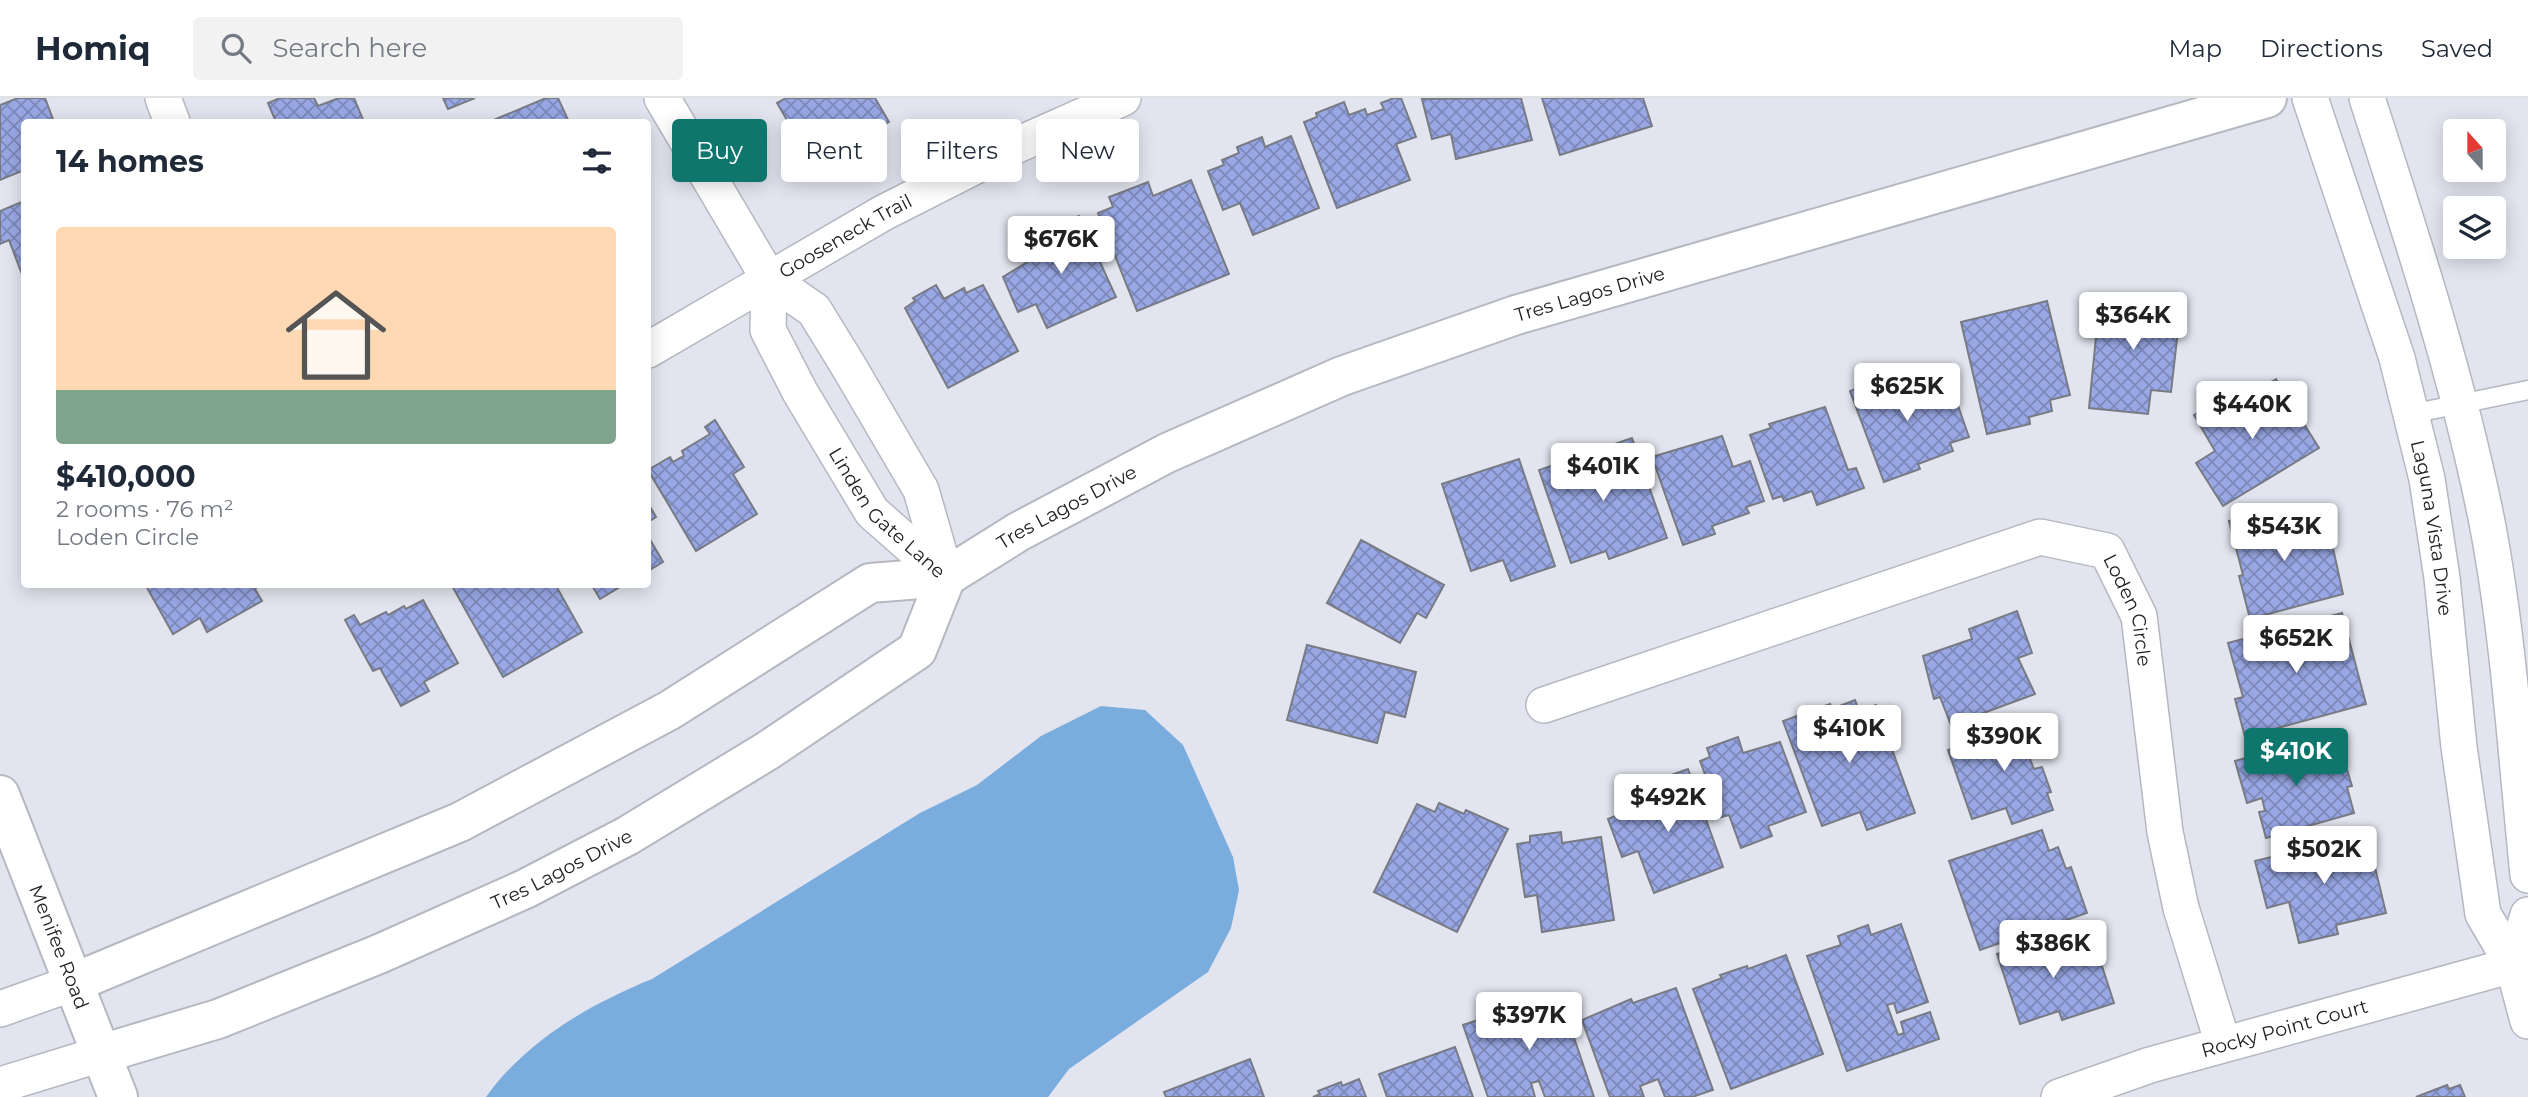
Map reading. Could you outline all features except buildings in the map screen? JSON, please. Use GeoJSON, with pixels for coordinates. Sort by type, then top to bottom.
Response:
{"type":"FeatureCollection","features":[{"type":"Feature","properties":{"kind":"street"},"geometry":{"type":"LineString","coordinates":[[163,98],[171,119]]}},
{"type":"Feature","properties":{"kind":"street","name":"Linden Gate Lane"},"geometry":{"type":"LineString","coordinates":[[662,98],[769,279],[814,310],[849,367],[921,490],[946,576]]}},
{"type":"Feature","properties":{"kind":"street","name":"Gooseneck Trail"},"geometry":{"type":"LineString","coordinates":[[651,348],[883,213],[1015,146],[1123,98]]}},
{"type":"Feature","properties":{"kind":"street","name":"Tres Lagos Drive"},"geometry":{"type":"LineString","coordinates":[[73,983],[460,822],[670,710],[870,583],[946,576],[1018,532],[1167,453],[1342,376],[1516,314],[2267,98]]}},
{"type":"Feature","properties":{"kind":"street","name":"Laguna Vista Drive"},"geometry":{"type":"LineString","coordinates":[[2310,98],[2397,359],[2427,480],[2442,578],[2459,747],[2483,914],[2513,965],[2528,1021]]}},
{"type":"Feature","properties":{"kind":"street"},"geometry":{"type":"LineString","coordinates":[[2367,98],[2445,350],[2492,560],[2528,874]]}},
{"type":"Feature","properties":{"kind":"street","name":"Linden Gate Lane"},"geometry":{"type":"LineString","coordinates":[[769,279],[768,330],[800,392],[872,512],[946,576]]}},
{"type":"Feature","properties":{"kind":"street","name":"Loden Circle"},"geometry":{"type":"LineString","coordinates":[[1544,705],[2040,537],[2107,551],[2139,616],[2165,832],[2181,908],[2223,1044]]}},
{"type":"Feature","properties":{"kind":"street","name":"Tres Lagos Drive"},"geometry":{"type":"LineString","coordinates":[[101,1054],[218,1019],[379,954],[525,889],[627,836],[767,751],[917,650],[946,576]]}},
{"type":"Feature","properties":{"kind":"street","name":"Menifee Road"},"geometry":{"type":"LineString","coordinates":[[0,795],[118,1097]]}},
{"type":"Feature","properties":{"kind":"street"},"geometry":{"type":"LineString","coordinates":[[2513,965],[2528,915]]}},
{"type":"Feature","properties":{"kind":"street","name":"Rocky Point Court"},"geometry":{"type":"LineString","coordinates":[[2059,1097],[2150,1065],[2513,965]]}},
{"type":"Feature","properties":{"kind":"street"},"geometry":{"type":"LineString","coordinates":[[0,1009],[73,983]]}},
{"type":"Feature","properties":{"kind":"street"},"geometry":{"type":"LineString","coordinates":[[0,1085],[101,1054]]}},
{"type":"Feature","properties":{"kind":"lane"},"geometry":{"type":"LineString","coordinates":[[2411,414],[2528,390]]}},
{"type":"Feature","properties":{"kind":"water"},"geometry":{"type":"Polygon","coordinates":[[[1101,706],[1145,710],[1183,745],[1233,857],[1239,890],[1231,928],[1208,972],[1069,1069],[1048,1097],[486,1097],[520,1058],[561,1026],[606,1000],[652,979],[920,813],[977,785],[1041,736],[1101,706]]]}}]}
